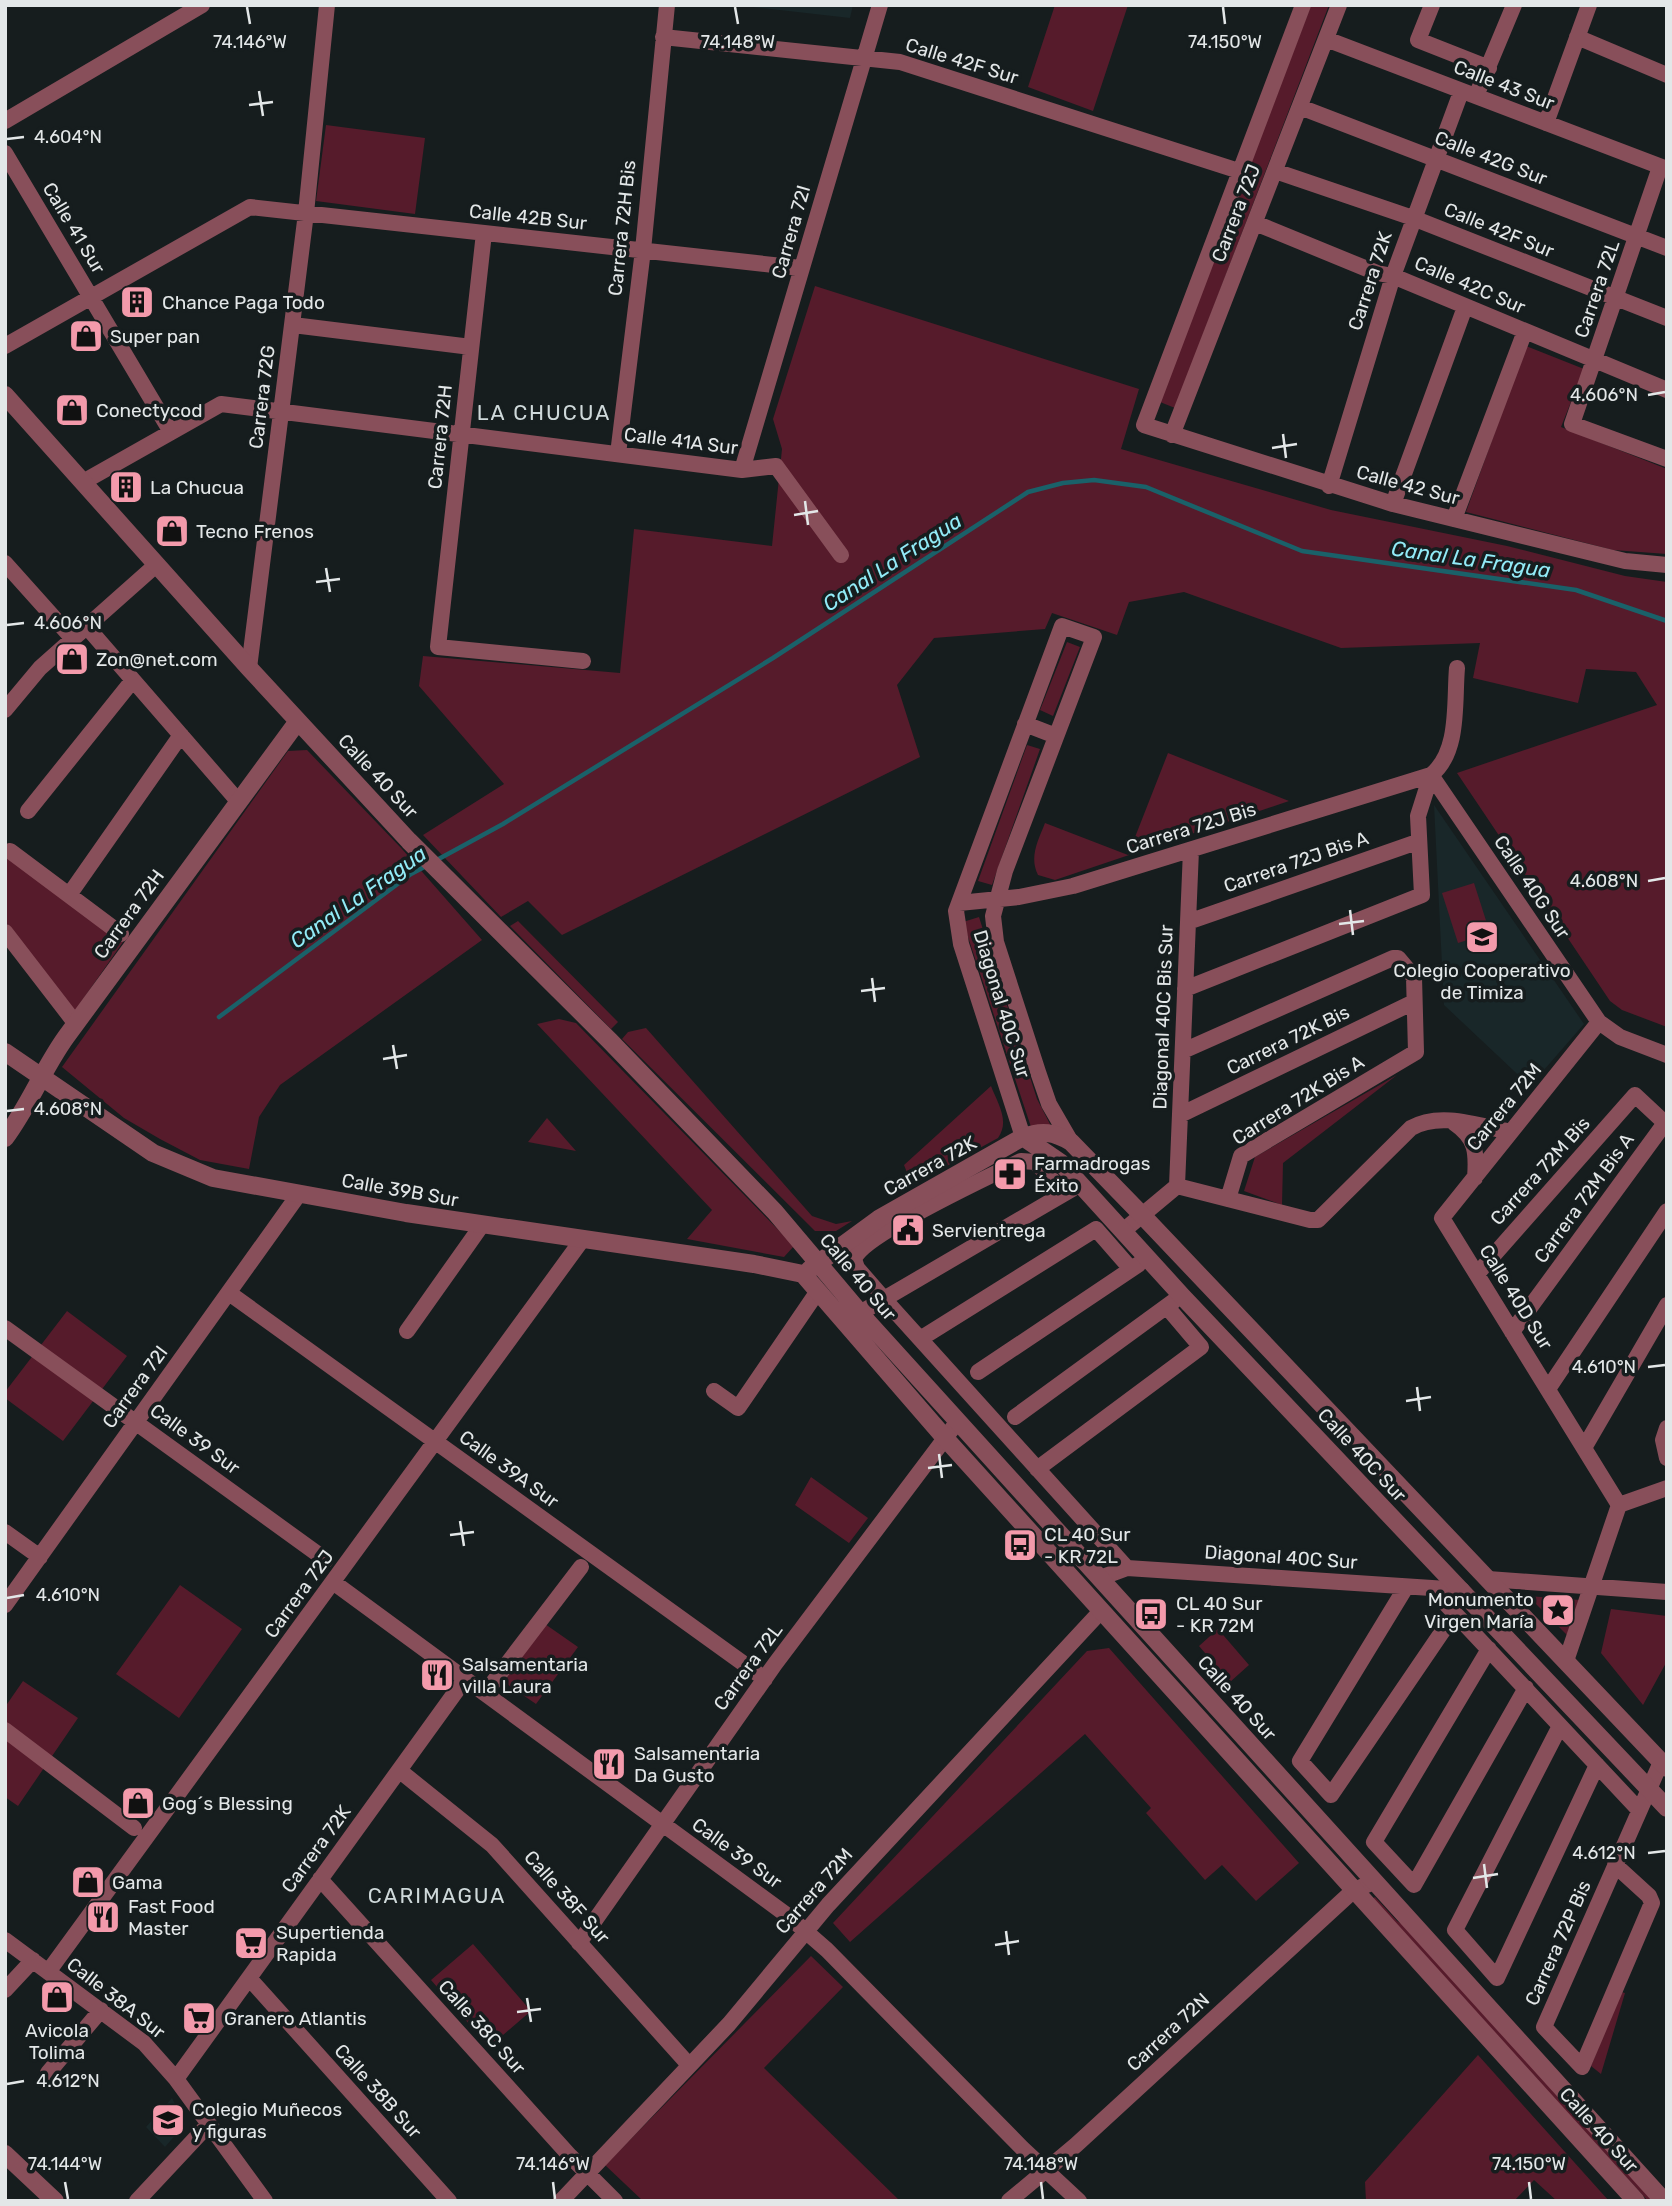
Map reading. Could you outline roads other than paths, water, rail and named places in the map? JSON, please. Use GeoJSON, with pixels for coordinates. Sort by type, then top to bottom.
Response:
{"type":"FeatureCollection","features":[{"type":"Feature","properties":{"kind":"street"},"geometry":{"type":"LineString","coordinates":[[5,121],[177,12],[202,5]]}},
{"type":"Feature","properties":{"kind":"street","name":"Carrera 72G"},"geometry":{"type":"LineString","coordinates":[[249,668],[293,325],[327,5]]}},
{"type":"Feature","properties":{"kind":"street","name":"Carrera 72H Bis"},"geometry":{"type":"LineString","coordinates":[[618,454],[643,250],[667,5]]}},
{"type":"Feature","properties":{"kind":"street","name":"Carrera 72I"},"geometry":{"type":"LineString","coordinates":[[742,470],[880,5]]}},
{"type":"Feature","properties":{"kind":"street","name":"Carrera 72J"},"geometry":{"type":"LineString","coordinates":[[1144,425],[1303,5]]}},
{"type":"Feature","properties":{"kind":"street","name":"Carrera 72J"},"geometry":{"type":"LineString","coordinates":[[1172,435],[1339,5]]}},
{"type":"Feature","properties":{"kind":"street"},"geometry":{"type":"LineString","coordinates":[[1432,5],[1418,40],[1489,68]]}},
{"type":"Feature","properties":{"kind":"street","name":"Carrera 72K"},"geometry":{"type":"LineString","coordinates":[[1329,486],[1413,218],[1436,159],[1469,94],[1489,68],[1514,5]]}},
{"type":"Feature","properties":{"kind":"street"},"geometry":{"type":"LineString","coordinates":[[1546,123],[1589,5]]}},
{"type":"Feature","properties":{"kind":"street","name":"Calle 42F Sur"},"geometry":{"type":"LineString","coordinates":[[663,37],[910,65],[1239,172]]}},
{"type":"Feature","properties":{"kind":"street"},"geometry":{"type":"LineString","coordinates":[[1577,37],[1667,75]]}},
{"type":"Feature","properties":{"kind":"street","name":"Calle 43 Sur"},"geometry":{"type":"LineString","coordinates":[[1326,39],[1663,168]]}},
{"type":"Feature","properties":{"kind":"street","name":"Calle 42G Sur"},"geometry":{"type":"LineString","coordinates":[[1300,107],[1667,247]]}},
{"type":"Feature","properties":{"kind":"street","name":"Calle 41 Sur"},"geometry":{"type":"LineString","coordinates":[[5,153],[171,432]]}},
{"type":"Feature","properties":{"kind":"street","name":"Carrera 72L"},"geometry":{"type":"LineString","coordinates":[[1663,168],[1572,424],[1667,460]]}},
{"type":"Feature","properties":{"kind":"street","name":"Calle 42F Sur"},"geometry":{"type":"LineString","coordinates":[[1275,171],[1413,218],[1667,318]]}},
{"type":"Feature","properties":{"kind":"street","name":"Calle 42B Sur"},"geometry":{"type":"LineString","coordinates":[[90,296],[250,207],[801,268]]}},
{"type":"Feature","properties":{"kind":"street","name":"Calle 42C Sur"},"geometry":{"type":"LineString","coordinates":[[1255,223],[1377,273],[1393,276],[1667,390]]}},
{"type":"Feature","properties":{"kind":"street","name":"Carrera 72H"},"geometry":{"type":"LineString","coordinates":[[484,233],[438,647],[583,661]]}},
{"type":"Feature","properties":{"kind":"street"},"geometry":{"type":"LineString","coordinates":[[5,346],[90,296]]}},
{"type":"Feature","properties":{"kind":"street"},"geometry":{"type":"LineString","coordinates":[[1392,504],[1465,307]]}},
{"type":"Feature","properties":{"kind":"street"},"geometry":{"type":"LineString","coordinates":[[293,325],[471,347]]}},
{"type":"Feature","properties":{"kind":"street"},"geometry":{"type":"LineString","coordinates":[[1454,519],[1525,331]]}},
{"type":"Feature","properties":{"kind":"street","name":"Calle 40 Sur"},"geometry":{"type":"LineString","coordinates":[[5,395],[249,668],[409,841],[610,1041],[775,1212],[810,1268],[860,1313],[1664,2201]]}},
{"type":"Feature","properties":{"kind":"street","name":"Calle 41A Sur"},"geometry":{"type":"LineString","coordinates":[[171,432],[220,404],[742,470],[776,466],[841,555]]}},
{"type":"Feature","properties":{"kind":"street","name":"Calle 42 Sur"},"geometry":{"type":"LineString","coordinates":[[1144,425],[1392,504],[1625,561],[1667,565]]}},
{"type":"Feature","properties":{"kind":"street"},"geometry":{"type":"LineString","coordinates":[[83,482],[171,432]]}},
{"type":"Feature","properties":{"kind":"street"},"geometry":{"type":"LineString","coordinates":[[5,563],[73,639]]}},
{"type":"Feature","properties":{"kind":"street"},"geometry":{"type":"LineString","coordinates":[[5,709],[40,668],[156,565]]}},
{"type":"Feature","properties":{"kind":"street","name":"Diagonal 40C Sur"},"geometry":{"type":"LineString","coordinates":[[1023,1137],[961,944],[956,920],[959,903],[1062,626],[1094,637],[996,899],[993,930],[1049,1104],[1071,1142]]}},
{"type":"Feature","properties":{"kind":"street"},"geometry":{"type":"LineString","coordinates":[[87,627],[238,801]]}},
{"type":"Feature","properties":{"kind":"street"},"geometry":{"type":"LineString","coordinates":[[1185,989],[1422,895],[1417,842],[1422,801],[1431,775],[1443,766],[1450,749],[1457,667]]}},
{"type":"Feature","properties":{"kind":"street"},"geometry":{"type":"LineString","coordinates":[[28,810],[133,680]]}},
{"type":"Feature","properties":{"kind":"street","name":"Carrera 72H"},"geometry":{"type":"LineString","coordinates":[[5,1138],[28,1106],[41,1076],[76,1024],[298,721]]}},
{"type":"Feature","properties":{"kind":"street"},"geometry":{"type":"LineString","coordinates":[[1025,724],[1056,736]]}},
{"type":"Feature","properties":{"kind":"street"},"geometry":{"type":"LineString","coordinates":[[69,895],[181,735]]}},
{"type":"Feature","properties":{"kind":"street","name":"Carrera 72J Bis"},"geometry":{"type":"LineString","coordinates":[[959,903],[1047,892],[1431,775]]}},
{"type":"Feature","properties":{"kind":"street","name":"Calle 40G Sur"},"geometry":{"type":"LineString","coordinates":[[1431,775],[1599,1022]]}},
{"type":"Feature","properties":{"kind":"street","name":"Carrera 72J Bis A"},"geometry":{"type":"LineString","coordinates":[[1188,922],[1417,842]]}},
{"type":"Feature","properties":{"kind":"street","name":"Diagonal 40C Bis Sur"},"geometry":{"type":"LineString","coordinates":[[1177,1186],[1191,850]]}},
{"type":"Feature","properties":{"kind":"street"},"geometry":{"type":"LineString","coordinates":[[10,851],[121,934]]}},
{"type":"Feature","properties":{"kind":"street"},"geometry":{"type":"LineString","coordinates":[[5,932],[76,1024]]}},
{"type":"Feature","properties":{"kind":"street"},"geometry":{"type":"LineString","coordinates":[[1183,1051],[1393,958],[1398,958],[1414,977],[1414,1002]]}},
{"type":"Feature","properties":{"kind":"street","name":"Carrera 72K Bis A"},"geometry":{"type":"LineString","coordinates":[[1228,1199],[1241,1156],[1413,1054],[1417,1048],[1414,1002]]}},
{"type":"Feature","properties":{"kind":"street","name":"Carrera 72K Bis"},"geometry":{"type":"LineString","coordinates":[[1180,1115],[1414,1002]]}},
{"type":"Feature","properties":{"kind":"street"},"geometry":{"type":"LineString","coordinates":[[1599,1022],[1620,1037],[1667,1055]]}},
{"type":"Feature","properties":{"kind":"street","name":"Carrera 72M"},"geometry":{"type":"LineString","coordinates":[[1443,1218],[1599,1022]]}},
{"type":"Feature","properties":{"kind":"street","name":"Calle 39B Sur"},"geometry":{"type":"LineString","coordinates":[[5,1052],[171,1163],[231,1182],[582,1240],[763,1265],[810,1268]]}},
{"type":"Feature","properties":{"kind":"street","name":"Carrera 72M Bis"},"geometry":{"type":"LineString","coordinates":[[1477,1274],[1635,1095],[1665,1124]]}},
{"type":"Feature","properties":{"kind":"street"},"geometry":{"type":"LineString","coordinates":[[1123,1231],[1177,1186],[1310,1220],[1324,1215],[1411,1128],[1423,1121],[1452,1121],[1511,1132]]}},
{"type":"Feature","properties":{"kind":"street"},"geometry":{"type":"LineString","coordinates":[[1452,1121],[1472,1139],[1476,1148],[1475,1178]]}},
{"type":"Feature","properties":{"kind":"street","name":"Carrera 72M Bis A"},"geometry":{"type":"LineString","coordinates":[[1512,1332],[1665,1124]]}},
{"type":"Feature","properties":{"kind":"street","name":"Carrera 72K"},"geometry":{"type":"LineString","coordinates":[[855,1264],[855,1255],[860,1250],[992,1165],[1023,1137],[1049,1132],[1071,1142]]}},
{"type":"Feature","properties":{"kind":"street","name":"Calle 40C Sur"},"geometry":{"type":"LineString","coordinates":[[1023,1137],[1052,1154],[1073,1189],[1123,1231],[1667,1808]]}},
{"type":"Feature","properties":{"kind":"street","name":"Calle 40C Sur"},"geometry":{"type":"LineString","coordinates":[[1071,1142],[1664,1765]]}},
{"type":"Feature","properties":{"kind":"street","name":"Carrera 72K"},"geometry":{"type":"LineString","coordinates":[[810,1268],[880,1218],[992,1165],[1028,1160],[1073,1189]]}},
{"type":"Feature","properties":{"kind":"street"},"geometry":{"type":"LineString","coordinates":[[860,1313],[1073,1189]]}},
{"type":"Feature","properties":{"kind":"street","name":"Carrera 72I"},"geometry":{"type":"LineString","coordinates":[[5,1605],[299,1194]]}},
{"type":"Feature","properties":{"kind":"street"},"geometry":{"type":"LineString","coordinates":[[1548,1390],[1667,1211]]}},
{"type":"Feature","properties":{"kind":"street","name":"Calle 40D Sur"},"geometry":{"type":"LineString","coordinates":[[1443,1218],[1619,1505]]}},
{"type":"Feature","properties":{"kind":"street"},"geometry":{"type":"LineString","coordinates":[[407,1331],[482,1225]]}},
{"type":"Feature","properties":{"kind":"street"},"geometry":{"type":"LineString","coordinates":[[920,1339],[1096,1229],[1131,1269]]}},
{"type":"Feature","properties":{"kind":"street","name":"Carrera 72J"},"geometry":{"type":"LineString","coordinates":[[48,1972],[582,1240]]}},
{"type":"Feature","properties":{"kind":"street"},"geometry":{"type":"LineString","coordinates":[[978,1372],[1147,1258]]}},
{"type":"Feature","properties":{"kind":"street","name":"Calle 40 Sur"},"geometry":{"type":"LineString","coordinates":[[855,1264],[1128,1568]]}},
{"type":"Feature","properties":{"kind":"street","name":"Calle 40 Sur"},"geometry":{"type":"LineString","coordinates":[[810,1268],[819,1301],[1636,2201]]}},
{"type":"Feature","properties":{"kind":"street","name":"Calle 39A Sur"},"geometry":{"type":"LineString","coordinates":[[229,1293],[765,1679]]}},
{"type":"Feature","properties":{"kind":"street"},"geometry":{"type":"LineString","coordinates":[[1015,1418],[1182,1296]]}},
{"type":"Feature","properties":{"kind":"street"},"geometry":{"type":"LineString","coordinates":[[714,1391],[738,1408],[819,1301]]}},
{"type":"Feature","properties":{"kind":"street"},"geometry":{"type":"LineString","coordinates":[[1584,1448],[1667,1305]]}},
{"type":"Feature","properties":{"kind":"street"},"geometry":{"type":"LineString","coordinates":[[1037,1469],[1201,1347],[1167,1307]]}},
{"type":"Feature","properties":{"kind":"street","name":"Calle 39 Sur"},"geometry":{"type":"LineString","coordinates":[[5,1328],[326,1560]]}},
{"type":"Feature","properties":{"kind":"street","name":"Carrera 72L"},"geometry":{"type":"LineString","coordinates":[[579,1943],[638,1863],[765,1679],[958,1421]]}},
{"type":"Feature","properties":{"kind":"street"},"geometry":{"type":"LineString","coordinates":[[1667,1429],[1663,1440],[1667,1458]]}},
{"type":"Feature","properties":{"kind":"street"},"geometry":{"type":"LineString","coordinates":[[1566,1661],[1619,1505],[1667,1488]]}},
{"type":"Feature","properties":{"kind":"street"},"geometry":{"type":"LineString","coordinates":[[1390,1515],[1409,1496]]}},
{"type":"Feature","properties":{"kind":"street"},"geometry":{"type":"LineString","coordinates":[[5,1532],[40,1557]]}},
{"type":"Feature","properties":{"kind":"street"},"geometry":{"type":"LineString","coordinates":[[485,1693],[581,1567]]}},
{"type":"Feature","properties":{"kind":"street","name":"Diagonal 40C Sur"},"geometry":{"type":"LineString","coordinates":[[1100,1578],[1128,1568],[1462,1590]]}},
{"type":"Feature","properties":{"kind":"street"},"geometry":{"type":"LineString","coordinates":[[1488,1579],[1667,1592]]}},
{"type":"Feature","properties":{"kind":"street","name":"Calle 39 Sur"},"geometry":{"type":"LineString","coordinates":[[333,1582],[806,1931],[1079,2201]]}},
{"type":"Feature","properties":{"kind":"street"},"geometry":{"type":"LineString","coordinates":[[1406,1587],[1300,1761],[1331,1795],[1455,1613]]}},
{"type":"Feature","properties":{"kind":"street"},"geometry":{"type":"LineString","coordinates":[[1431,1588],[1639,1811]]}},
{"type":"Feature","properties":{"kind":"street","name":"Carrera 72M"},"geometry":{"type":"LineString","coordinates":[[561,2201],[729,2024],[806,1931],[1101,1611]]}},
{"type":"Feature","properties":{"kind":"street"},"geometry":{"type":"LineString","coordinates":[[1489,1649],[1374,1842],[1414,1885],[1525,1688]]}},
{"type":"Feature","properties":{"kind":"street","name":"Carrera 72K"},"geometry":{"type":"LineString","coordinates":[[176,2079],[465,1679]]}},
{"type":"Feature","properties":{"kind":"street"},"geometry":{"type":"LineString","coordinates":[[1560,1726],[1455,1930],[1497,1978],[1597,1765]]}},
{"type":"Feature","properties":{"kind":"street"},"geometry":{"type":"LineString","coordinates":[[5,1730],[134,1828]]}},
{"type":"Feature","properties":{"kind":"street","name":"Carrera 72P Bis"},"geometry":{"type":"LineString","coordinates":[[1544,2027],[1649,1789],[1664,1765]]}},
{"type":"Feature","properties":{"kind":"street","name":"Calle 38F Sur"},"geometry":{"type":"LineString","coordinates":[[400,1770],[492,1845],[689,2065]]}},
{"type":"Feature","properties":{"kind":"street","name":"Calle 40 Sur"},"geometry":{"type":"LineString","coordinates":[[1544,2027],[1581,2067],[1652,1903],[1649,1896],[1615,1865]]}},
{"type":"Feature","properties":{"kind":"street"},"geometry":{"type":"LineString","coordinates":[[1354,1890],[1361,1866]]}},
{"type":"Feature","properties":{"kind":"street","name":"Calle 38C Sur"},"geometry":{"type":"LineString","coordinates":[[320,1879],[586,2173],[615,2201]]}},
{"type":"Feature","properties":{"kind":"street","name":"Carrera 72N"},"geometry":{"type":"LineString","coordinates":[[1009,2201],[1354,1890],[1374,1882]]}},
{"type":"Feature","properties":{"kind":"street","name":"Calle 38A Sur"},"geometry":{"type":"LineString","coordinates":[[5,1940],[144,2043],[176,2079],[264,2201]]}},
{"type":"Feature","properties":{"kind":"street"},"geometry":{"type":"LineString","coordinates":[[5,1990],[33,1960]]}},
{"type":"Feature","properties":{"kind":"street","name":"Calle 38B Sur"},"geometry":{"type":"LineString","coordinates":[[249,1978],[449,2201]]}},
{"type":"Feature","properties":{"kind":"street"},"geometry":{"type":"LineString","coordinates":[[48,2073],[101,2010]]}},
{"type":"Feature","properties":{"kind":"street"},"geometry":{"type":"LineString","coordinates":[[137,2201],[208,2125]]}},
{"type":"Feature","properties":{"kind":"street"},"geometry":{"type":"LineString","coordinates":[[5,2154],[55,2201]]}},
{"type":"Feature","properties":{"kind":"waterway","name":"Canal La Fragua"},"geometry":{"type":"LineString","coordinates":[[435,861],[503,824],[773,658],[1028,492],[1063,483],[1094,480],[1146,487],[1302,551],[1576,590],[1667,621]]}},
{"type":"Feature","properties":{"kind":"waterway","name":"Canal La Fragua"},"geometry":{"type":"LineString","coordinates":[[219,1017],[411,874],[428,865]]}},
{"type":"Feature","properties":{"kind":"place","name":"Chance Paga Todo"},"geometry":{"type":"Point","coordinates":[137,302]}},
{"type":"Feature","properties":{"kind":"place","name":"Super pan"},"geometry":{"type":"Point","coordinates":[86,336]}},
{"type":"Feature","properties":{"kind":"place","name":"Conectycod"},"geometry":{"type":"Point","coordinates":[72,410]}},
{"type":"Feature","properties":{"kind":"place","name":"La Chucua"},"geometry":{"type":"Point","coordinates":[126,487]}},
{"type":"Feature","properties":{"kind":"place","name":"Tecno Frenos"},"geometry":{"type":"Point","coordinates":[172,531]}},
{"type":"Feature","properties":{"kind":"place","name":"Zon@net.com"},"geometry":{"type":"Point","coordinates":[72,659]}},
{"type":"Feature","properties":{"kind":"place","name":"Colegio Cooperativo de Timiza"},"geometry":{"type":"Point","coordinates":[1482,937]}},
{"type":"Feature","properties":{"kind":"place","name":"Farmadrogas Éxito"},"geometry":{"type":"Point","coordinates":[1010,1174]}},
{"type":"Feature","properties":{"kind":"place","name":"Servientrega"},"geometry":{"type":"Point","coordinates":[908,1230]}},
{"type":"Feature","properties":{"kind":"place","name":"CL 40 Sur - KR 72L"},"geometry":{"type":"Point","coordinates":[1020,1545]}},
{"type":"Feature","properties":{"kind":"place","name":"Monumento Virgen María"},"geometry":{"type":"Point","coordinates":[1558,1610]}},
{"type":"Feature","properties":{"kind":"place","name":"CL 40 Sur - KR 72M"},"geometry":{"type":"Point","coordinates":[1151,1614]}},
{"type":"Feature","properties":{"kind":"place","name":"Salsamentaria villa Laura"},"geometry":{"type":"Point","coordinates":[437,1675]}},
{"type":"Feature","properties":{"kind":"place","name":"Salsamentaria Da Gusto"},"geometry":{"type":"Point","coordinates":[609,1764]}},
{"type":"Feature","properties":{"kind":"place","name":"Gog´s Blessing"},"geometry":{"type":"Point","coordinates":[138,1803]}},
{"type":"Feature","properties":{"kind":"place","name":"Gama"},"geometry":{"type":"Point","coordinates":[88,1882]}},
{"type":"Feature","properties":{"kind":"place","name":"Fast Food Master"},"geometry":{"type":"Point","coordinates":[103,1917]}},
{"type":"Feature","properties":{"kind":"place","name":"Supertienda Rapida"},"geometry":{"type":"Point","coordinates":[251,1943]}},
{"type":"Feature","properties":{"kind":"place","name":"Avicola Tolima"},"geometry":{"type":"Point","coordinates":[57,1997]}},
{"type":"Feature","properties":{"kind":"place","name":"Granero Atlantis"},"geometry":{"type":"Point","coordinates":[199,2018]}},
{"type":"Feature","properties":{"kind":"place","name":"Colegio Muñecos y figuras"},"geometry":{"type":"Point","coordinates":[168,2120]}},
{"type":"Feature","properties":{"kind":"district","name":"LA CHUCUA"},"geometry":{"type":"Point","coordinates":[544,412]}},
{"type":"Feature","properties":{"kind":"district","name":"CARIMAGUA"},"geometry":{"type":"Point","coordinates":[437,1895]}}]}
